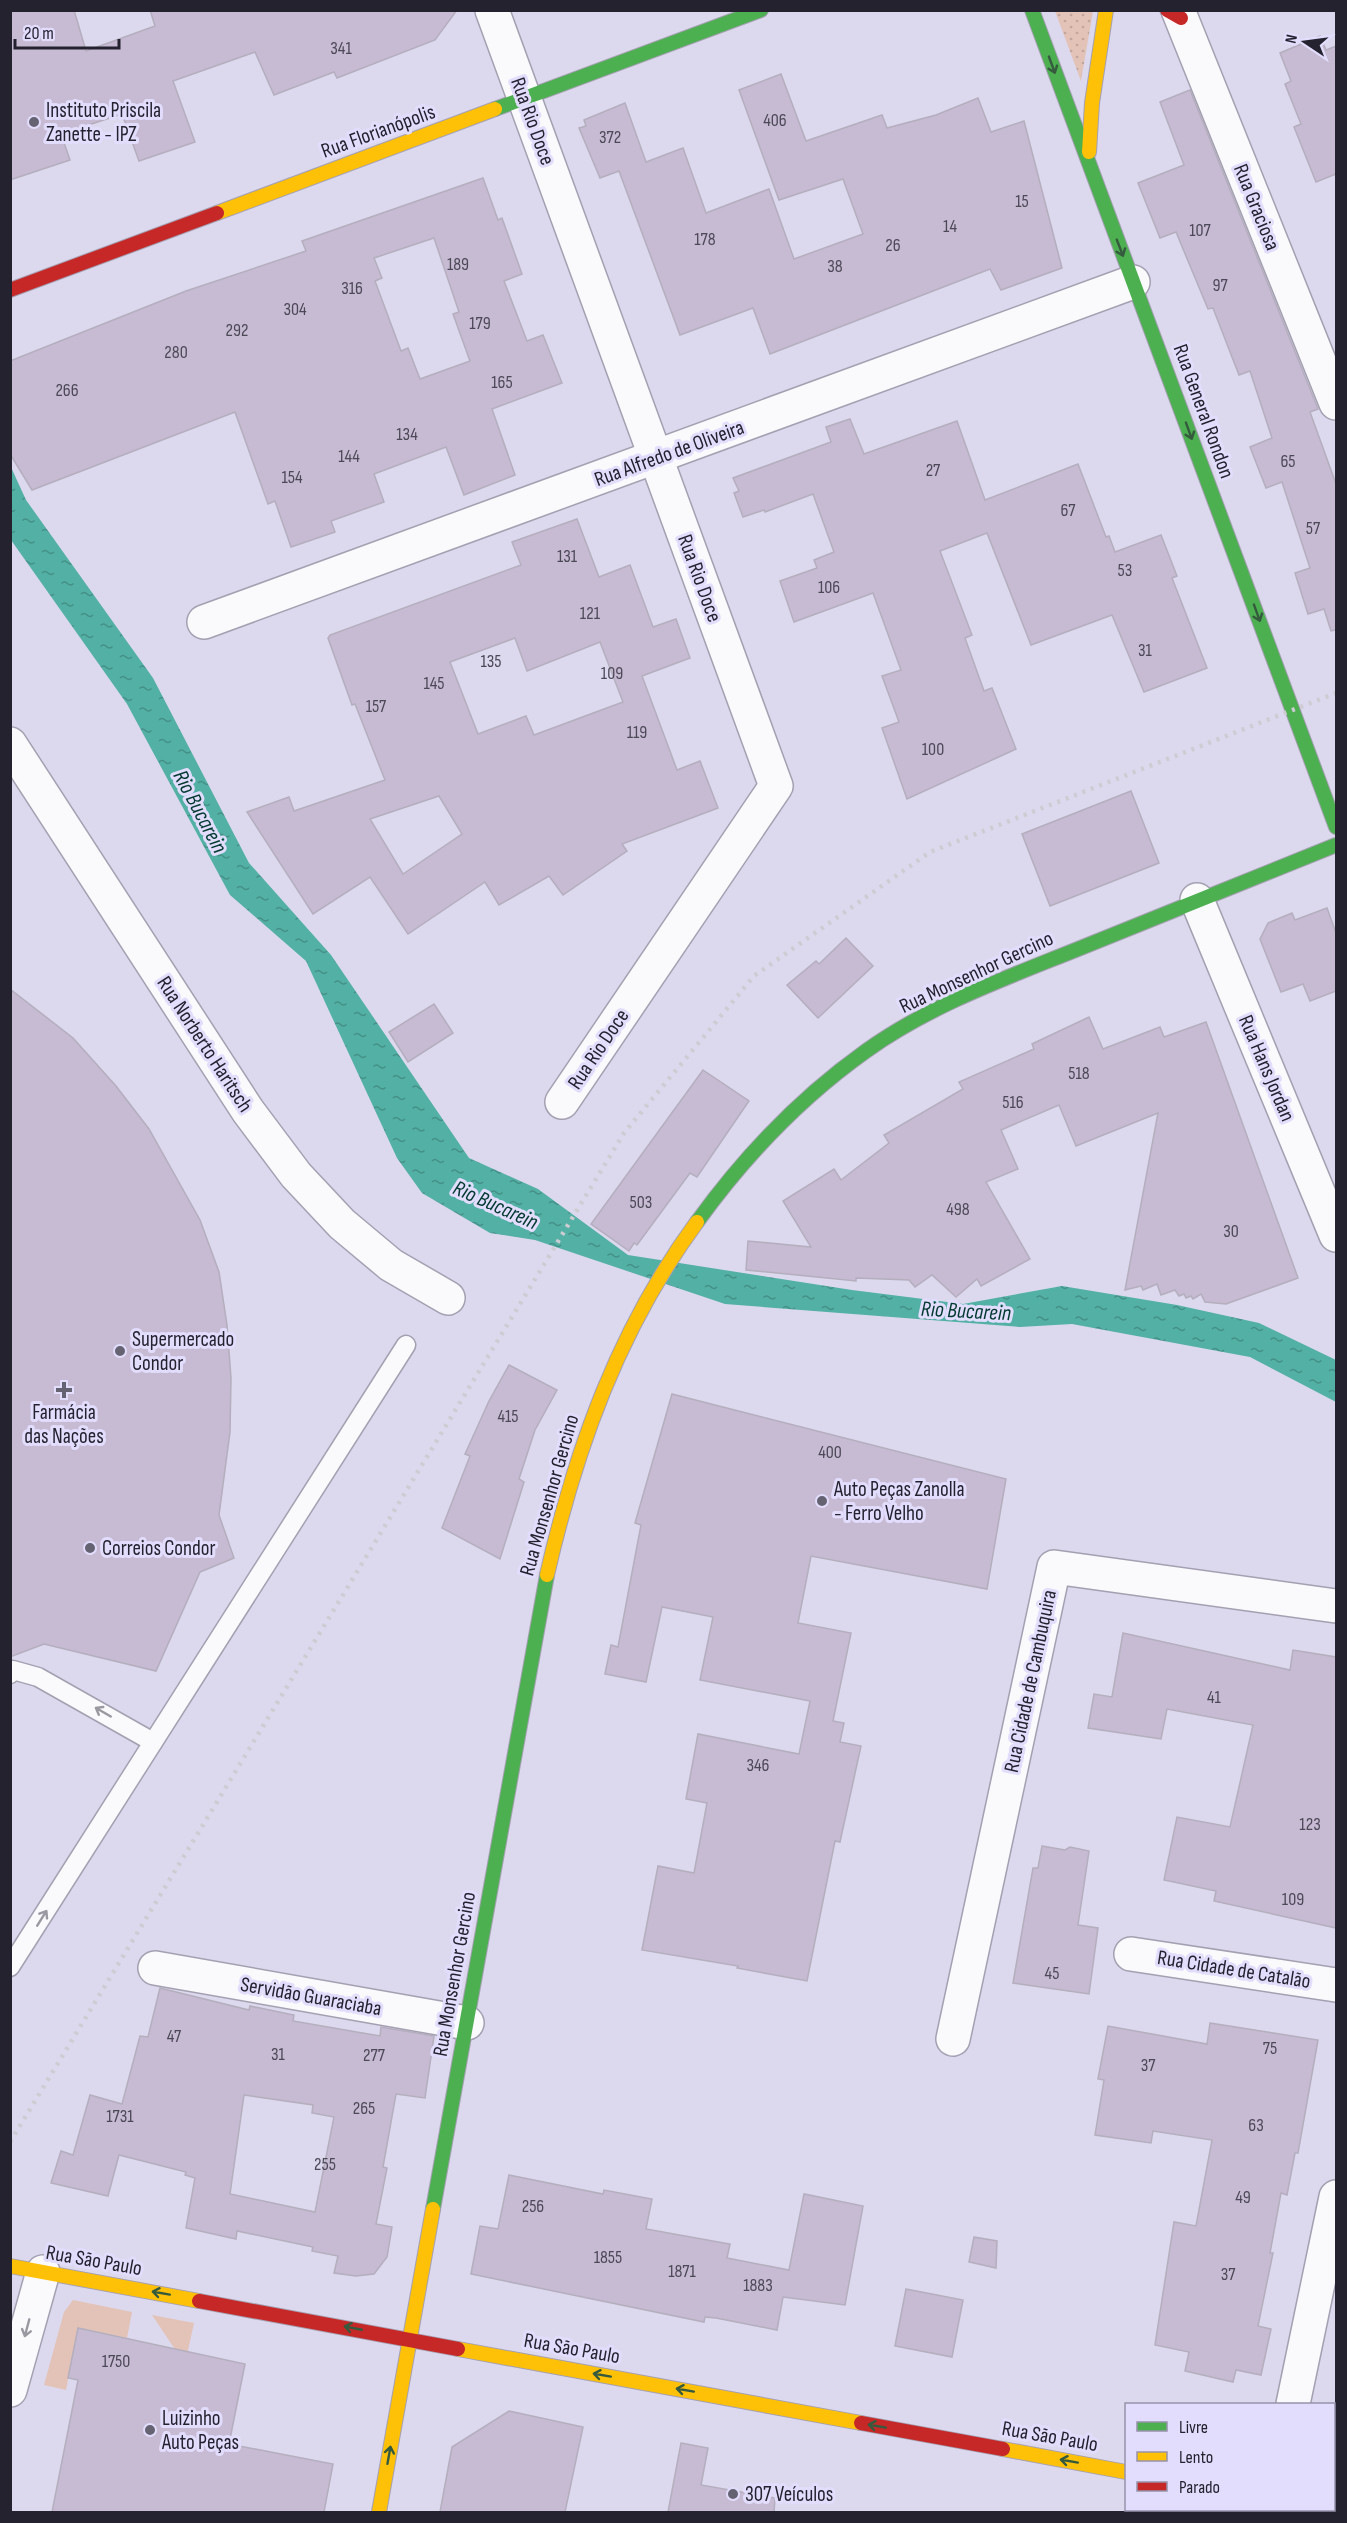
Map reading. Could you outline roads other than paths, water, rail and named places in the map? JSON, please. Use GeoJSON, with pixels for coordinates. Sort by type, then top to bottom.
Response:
{"type":"FeatureCollection","features":[{"type":"Feature","properties":{"kind":"main road","name":"Rua Florianópolis"},"geometry":{"type":"LineString","coordinates":[[10,290],[761,10]]}},
{"type":"Feature","properties":{"kind":"main road","name":"Rua General Rondon"},"geometry":{"type":"LineString","coordinates":[[1032,10],[1336,827]]}},
{"type":"Feature","properties":{"kind":"main road"},"geometry":{"type":"LineString","coordinates":[[1089,163],[1092,103],[1106,10]]}},
{"type":"Feature","properties":{"kind":"main road"},"geometry":{"type":"LineString","coordinates":[[1102,35],[1113,20],[1121,16]]}},
{"type":"Feature","properties":{"kind":"main road","name":"Rua Monsenhor Gercino"},"geometry":{"type":"LineString","coordinates":[[379,2512],[544,1590],[565,1498],[590,1422],[618,1353],[642,1307],[689,1233],[732,1177],[771,1134],[819,1087],[866,1052],[921,1017],[987,986],[1336,845]]}},
{"type":"Feature","properties":{"kind":"main road","name":"Rua São Paulo"},"geometry":{"type":"LineString","coordinates":[[10,2266],[1125,2472]]}},
{"type":"Feature","properties":{"kind":"street","name":"Rua Rio Doce"},"geometry":{"type":"LineString","coordinates":[[492,10],[776,786],[562,1102]]}},
{"type":"Feature","properties":{"kind":"street","name":"Rua Graciosa"},"geometry":{"type":"LineString","coordinates":[[1175,13],[1336,403]]}},
{"type":"Feature","properties":{"kind":"street","name":"Rua Alfredo de Oliveira"},"geometry":{"type":"LineString","coordinates":[[204,622],[1133,282]]}},
{"type":"Feature","properties":{"kind":"street","name":"Rua Norberto Haritsch"},"geometry":{"type":"LineString","coordinates":[[10,744],[248,1111],[296,1175],[342,1224],[391,1264],[448,1298]]}},
{"type":"Feature","properties":{"kind":"street","name":"Rua Hans Jordan"},"geometry":{"type":"LineString","coordinates":[[1197,900],[1336,1235]]}},
{"type":"Feature","properties":{"kind":"street","name":"Rua Cidade de Cambuquira"},"geometry":{"type":"LineString","coordinates":[[953,2039],[1054,1567],[1336,1606]]}},
{"type":"Feature","properties":{"kind":"street","name":"Rua Cidade de Catalão"},"geometry":{"type":"LineString","coordinates":[[1131,1954],[1336,1985]]}},
{"type":"Feature","properties":{"kind":"street","name":"Servidão Guaraciaba"},"geometry":{"type":"LineString","coordinates":[[155,1968],[467,2023]]}},
{"type":"Feature","properties":{"kind":"street"},"geometry":{"type":"LineString","coordinates":[[1293,2403],[1336,2197]]}},
{"type":"Feature","properties":{"kind":"street"},"geometry":{"type":"LineString","coordinates":[[10,2390],[43,2272]]}},
{"type":"Feature","properties":{"kind":"lane"},"geometry":{"type":"LineString","coordinates":[[10,1967],[406,1345]]}},
{"type":"Feature","properties":{"kind":"lane"},"geometry":{"type":"LineString","coordinates":[[12,1672],[38,1677],[153,1742]]}},
{"type":"Feature","properties":{"kind":"water","name":"Rio Bucarein"},"geometry":{"type":"Polygon","coordinates":[[[10,465],[26,500],[153,678],[249,863],[331,955],[469,1158],[538,1189],[628,1255],[852,1290],[963,1304],[1062,1286],[1177,1305],[1259,1323],[1336,1360],[1336,1402],[1250,1357],[1072,1324],[1020,1327],[725,1304],[535,1240],[490,1233],[422,1193],[397,1158],[306,961],[230,895],[127,704],[11,540],[10,465]]]}},
{"type":"Feature","properties":{"kind":"railway"},"geometry":{"type":"LineString","coordinates":[[10,2142],[624,1133],[754,976],[930,852],[1336,693]]}},
{"type":"Feature","properties":{"kind":"place","name":"Instituto Priscila Zanette - IPZ"},"geometry":{"type":"Point","coordinates":[34,122]}},
{"type":"Feature","properties":{"kind":"place","name":"Supermercado Condor"},"geometry":{"type":"Point","coordinates":[120,1351]}},
{"type":"Feature","properties":{"kind":"place","name":"Farmácia das Nações"},"geometry":{"type":"Point","coordinates":[64,1390]}},
{"type":"Feature","properties":{"kind":"place","name":"Auto Peças Zanolla - Ferro Velho"},"geometry":{"type":"Point","coordinates":[822,1501]}},
{"type":"Feature","properties":{"kind":"place","name":"Correios Condor"},"geometry":{"type":"Point","coordinates":[90,1548]}},
{"type":"Feature","properties":{"kind":"place","name":"Luizinho Auto Peças"},"geometry":{"type":"Point","coordinates":[150,2430]}},
{"type":"Feature","properties":{"kind":"place","name":"307 Veículos"},"geometry":{"type":"Point","coordinates":[733,2494]}}]}
